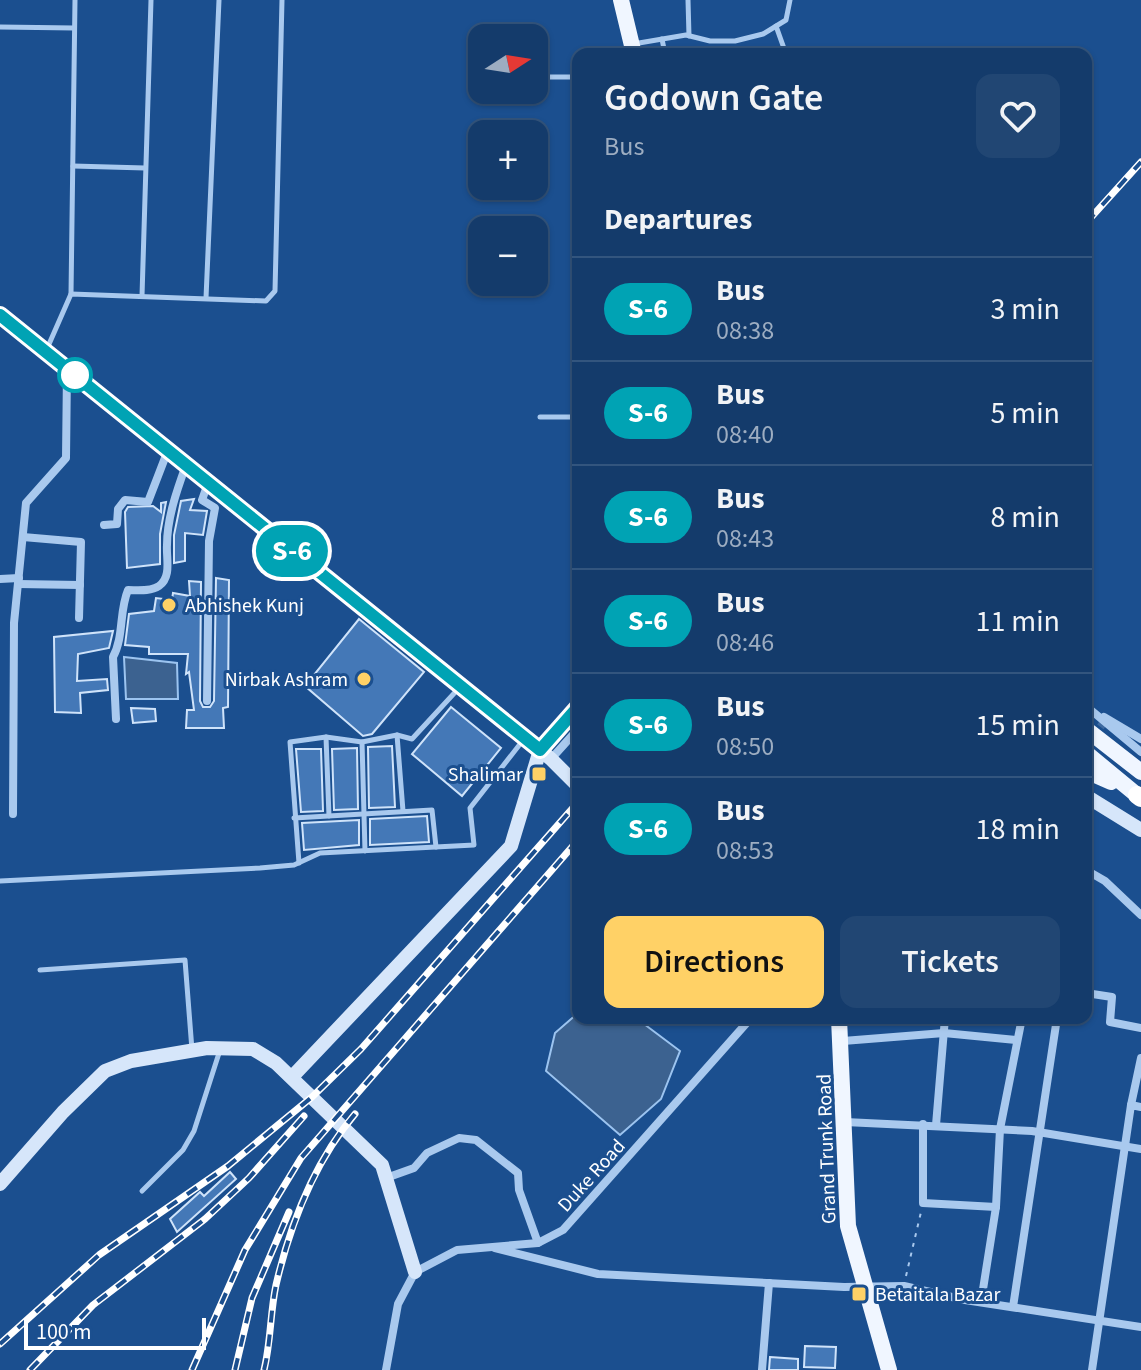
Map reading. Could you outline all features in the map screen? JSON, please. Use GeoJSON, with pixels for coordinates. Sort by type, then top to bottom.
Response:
{"type":"FeatureCollection","features":[{"type":"Feature","properties":{"kind":"main road"},"geometry":{"type":"LineString","coordinates":[[621,0],[633,48]]}},
{"type":"Feature","properties":{"kind":"main road"},"geometry":{"type":"LineString","coordinates":[[1092,734],[1141,772]]}},
{"type":"Feature","properties":{"kind":"main road"},"geometry":{"type":"LineString","coordinates":[[1092,758],[1140,796]]}},
{"type":"Feature","properties":{"kind":"main road"},"geometry":{"type":"LineString","coordinates":[[1092,774],[1140,796]]}},
{"type":"Feature","properties":{"kind":"main road","name":"Grand Trunk Road"},"geometry":{"type":"LineString","coordinates":[[840,1024],[848,1226],[889,1370]]}},
{"type":"Feature","properties":{"kind":"street"},"geometry":{"type":"LineString","coordinates":[[0,315],[546,755],[572,780]]}},
{"type":"Feature","properties":{"kind":"street"},"geometry":{"type":"LineString","coordinates":[[13,814],[14,623],[26,503],[66,458],[67,369]]}},
{"type":"Feature","properties":{"kind":"street"},"geometry":{"type":"LineString","coordinates":[[104,525],[117,524],[118,509],[125,500],[148,502],[168,450]]}},
{"type":"Feature","properties":{"kind":"street"},"geometry":{"type":"LineString","coordinates":[[116,719],[113,657],[125,599],[128,590],[158,587],[168,570],[169,524],[186,465]]}},
{"type":"Feature","properties":{"kind":"street"},"geometry":{"type":"LineString","coordinates":[[207,701],[209,541],[215,508],[202,500],[208,483]]}},
{"type":"Feature","properties":{"kind":"street"},"geometry":{"type":"LineString","coordinates":[[23,537],[81,542],[79,618]]}},
{"type":"Feature","properties":{"kind":"street"},"geometry":{"type":"LineString","coordinates":[[0,579],[80,585]]}},
{"type":"Feature","properties":{"kind":"street"},"geometry":{"type":"LineString","coordinates":[[1092,711],[1141,739]]}},
{"type":"Feature","properties":{"kind":"street"},"geometry":{"type":"LineString","coordinates":[[1092,711],[1141,752]]}},
{"type":"Feature","properties":{"kind":"street"},"geometry":{"type":"LineString","coordinates":[[296,1082],[511,846],[546,755],[572,716]]}},
{"type":"Feature","properties":{"kind":"street"},"geometry":{"type":"LineString","coordinates":[[546,755],[572,734]]}},
{"type":"Feature","properties":{"kind":"street"},"geometry":{"type":"LineString","coordinates":[[1092,800],[1141,830]]}},
{"type":"Feature","properties":{"kind":"street"},"geometry":{"type":"LineString","coordinates":[[1092,873],[1105,881],[1141,915]]}},
{"type":"Feature","properties":{"kind":"street"},"geometry":{"type":"LineString","coordinates":[[1092,994],[1112,997],[1110,1022],[1141,1028]]}},
{"type":"Feature","properties":{"kind":"street","name":"Duke Road"},"geometry":{"type":"LineString","coordinates":[[415,1272],[457,1250],[538,1243],[563,1230],[746,1024]]}},
{"type":"Feature","properties":{"kind":"street"},"geometry":{"type":"LineString","coordinates":[[936,1125],[945,1024]]}},
{"type":"Feature","properties":{"kind":"street"},"geometry":{"type":"LineString","coordinates":[[981,1302],[996,1207],[1000,1129],[1020,1024]]}},
{"type":"Feature","properties":{"kind":"street"},"geometry":{"type":"LineString","coordinates":[[1013,1307],[1056,1024]]}},
{"type":"Feature","properties":{"kind":"street"},"geometry":{"type":"LineString","coordinates":[[843,1041],[944,1033],[1016,1040]]}},
{"type":"Feature","properties":{"kind":"street"},"geometry":{"type":"LineString","coordinates":[[0,1184],[63,1112],[105,1071],[131,1061],[192,1051],[253,1049],[296,1082],[358,1138],[382,1165],[415,1272],[398,1304],[386,1370]]}},
{"type":"Feature","properties":{"kind":"street"},"geometry":{"type":"LineString","coordinates":[[1092,1370],[1124,1145],[1136,1106],[1141,1058]]}},
{"type":"Feature","properties":{"kind":"street"},"geometry":{"type":"LineString","coordinates":[[845,1122],[1000,1129],[1141,1149]]}},
{"type":"Feature","properties":{"kind":"street"},"geometry":{"type":"LineString","coordinates":[[923,1124],[923,1203],[996,1207]]}},
{"type":"Feature","properties":{"kind":"street"},"geometry":{"type":"LineString","coordinates":[[386,1178],[414,1168],[427,1153],[459,1138],[476,1140],[518,1173],[519,1190],[538,1243]]}},
{"type":"Feature","properties":{"kind":"street"},"geometry":{"type":"LineString","coordinates":[[495,1248],[598,1274],[904,1286],[981,1302],[1141,1327]]}},
{"type":"Feature","properties":{"kind":"street"},"geometry":{"type":"LineString","coordinates":[[762,1370],[769,1283]]}},
{"type":"Feature","properties":{"kind":"lane"},"geometry":{"type":"LineString","coordinates":[[46,352],[71,294],[75,0]]}},
{"type":"Feature","properties":{"kind":"lane"},"geometry":{"type":"LineString","coordinates":[[142,296],[151,0]]}},
{"type":"Feature","properties":{"kind":"lane"},"geometry":{"type":"LineString","coordinates":[[206,298],[219,0]]}},
{"type":"Feature","properties":{"kind":"lane"},"geometry":{"type":"LineString","coordinates":[[71,294],[266,301],[275,291],[282,0]]}},
{"type":"Feature","properties":{"kind":"lane"},"geometry":{"type":"LineString","coordinates":[[688,0],[689,36]]}},
{"type":"Feature","properties":{"kind":"lane"},"geometry":{"type":"LineString","coordinates":[[636,48],[662,39],[689,36],[710,41],[735,41],[763,34],[786,20],[790,0]]}},
{"type":"Feature","properties":{"kind":"lane"},"geometry":{"type":"LineString","coordinates":[[776,26],[784,48]]}},
{"type":"Feature","properties":{"kind":"lane"},"geometry":{"type":"LineString","coordinates":[[0,27],[74,28]]}},
{"type":"Feature","properties":{"kind":"lane"},"geometry":{"type":"LineString","coordinates":[[662,39],[664,48]]}},
{"type":"Feature","properties":{"kind":"lane"},"geometry":{"type":"LineString","coordinates":[[548,77],[572,77]]}},
{"type":"Feature","properties":{"kind":"lane"},"geometry":{"type":"LineString","coordinates":[[73,166],[145,168]]}},
{"type":"Feature","properties":{"kind":"lane"},"geometry":{"type":"LineString","coordinates":[[540,417],[572,417]]}},
{"type":"Feature","properties":{"kind":"lane"},"geometry":{"type":"LineString","coordinates":[[299,863],[290,742],[326,737],[362,742],[397,735],[412,739],[460,687]]}},
{"type":"Feature","properties":{"kind":"lane"},"geometry":{"type":"LineString","coordinates":[[397,735],[403,811]]}},
{"type":"Feature","properties":{"kind":"lane"},"geometry":{"type":"LineString","coordinates":[[326,737],[329,816]]}},
{"type":"Feature","properties":{"kind":"lane"},"geometry":{"type":"LineString","coordinates":[[0,881],[260,868],[299,863],[320,853],[474,845],[470,808],[525,738]]}},
{"type":"Feature","properties":{"kind":"lane"},"geometry":{"type":"LineString","coordinates":[[362,742],[365,851]]}},
{"type":"Feature","properties":{"kind":"lane"},"geometry":{"type":"LineString","coordinates":[[294,818],[432,810],[436,847]]}},
{"type":"Feature","properties":{"kind":"lane"},"geometry":{"type":"LineString","coordinates":[[40,970],[185,960],[192,1051]]}},
{"type":"Feature","properties":{"kind":"lane"},"geometry":{"type":"LineString","coordinates":[[142,1191],[183,1150],[194,1131],[221,1049]]}},
{"type":"Feature","properties":{"kind":"path"},"geometry":{"type":"LineString","coordinates":[[904,1286],[923,1203]]}},
{"type":"Feature","properties":{"kind":"water"},"geometry":{"type":"Polygon","coordinates":[[[124,657],[177,663],[178,699],[126,699],[124,657]]]}},
{"type":"Feature","properties":{"kind":"water"},"geometry":{"type":"Polygon","coordinates":[[[572,1018],[572,1024],[644,1024],[680,1051],[661,1099],[620,1135],[546,1071],[555,1033],[572,1018]]]}},
{"type":"Feature","properties":{"kind":"building"},"geometry":{"type":"Polygon","coordinates":[[[194,499],[190,510],[207,511],[203,535],[185,533],[185,561],[174,563],[174,535],[181,501],[194,499]]]}},
{"type":"Feature","properties":{"kind":"building"},"geometry":{"type":"Polygon","coordinates":[[[166,502],[160,534],[160,564],[127,568],[125,512],[128,507],[153,506],[161,512],[161,503],[166,502]]]}},
{"type":"Feature","properties":{"kind":"building"},"geometry":{"type":"Polygon","coordinates":[[[216,578],[229,580],[228,707],[223,708],[224,728],[186,728],[187,710],[194,710],[189,672],[186,674],[188,654],[149,654],[149,647],[125,645],[129,614],[154,611],[156,598],[172,600],[173,593],[190,596],[189,581],[201,582],[200,701],[203,707],[210,707],[214,701],[216,578]]]}},
{"type":"Feature","properties":{"kind":"building","name":"Nirbak Ashram"},"geometry":{"type":"Polygon","coordinates":[[[359,619],[424,672],[372,734],[363,736],[305,686],[359,619]]]}},
{"type":"Feature","properties":{"kind":"building"},"geometry":{"type":"Polygon","coordinates":[[[113,631],[109,648],[78,654],[77,681],[107,679],[108,690],[80,693],[81,713],[55,712],[54,637],[113,631]]]}},
{"type":"Feature","properties":{"kind":"building"},"geometry":{"type":"Polygon","coordinates":[[[451,707],[501,748],[462,796],[412,754],[451,707]]]}},
{"type":"Feature","properties":{"kind":"building"},"geometry":{"type":"Polygon","coordinates":[[[131,708],[155,709],[156,721],[133,723],[131,708]]]}},
{"type":"Feature","properties":{"kind":"building"},"geometry":{"type":"Polygon","coordinates":[[[392,746],[395,807],[369,808],[368,747],[392,746]]]}},
{"type":"Feature","properties":{"kind":"building"},"geometry":{"type":"Polygon","coordinates":[[[357,748],[358,809],[334,810],[332,749],[357,748]]]}},
{"type":"Feature","properties":{"kind":"building"},"geometry":{"type":"Polygon","coordinates":[[[296,749],[321,749],[323,811],[301,812],[296,749]]]}},
{"type":"Feature","properties":{"kind":"building"},"geometry":{"type":"Polygon","coordinates":[[[427,816],[429,842],[370,845],[370,819],[427,816]]]}},
{"type":"Feature","properties":{"kind":"building"},"geometry":{"type":"Polygon","coordinates":[[[359,820],[359,845],[304,850],[302,823],[359,820]]]}},
{"type":"Feature","properties":{"kind":"building"},"geometry":{"type":"Polygon","coordinates":[[[230,1172],[236,1179],[177,1232],[170,1219],[200,1192],[204,1196],[230,1172]]]}},
{"type":"Feature","properties":{"kind":"building"},"geometry":{"type":"Polygon","coordinates":[[[805,1346],[836,1347],[835,1368],[804,1367],[805,1346]]]}},
{"type":"Feature","properties":{"kind":"building"},"geometry":{"type":"Polygon","coordinates":[[[770,1357],[798,1359],[798,1370],[769,1370],[770,1357]]]}},
{"type":"Feature","properties":{"kind":"tunnel"},"geometry":{"type":"LineString","coordinates":[[1092,738],[1104,722]]}},
{"type":"Feature","properties":{"kind":"railway"},"geometry":{"type":"LineString","coordinates":[[1092,216],[1141,162]]}},
{"type":"Feature","properties":{"kind":"railway"},"geometry":{"type":"LineString","coordinates":[[0,1344],[99,1255],[228,1166],[312,1097],[361,1049],[572,809]]}},
{"type":"Feature","properties":{"kind":"railway"},"geometry":{"type":"LineString","coordinates":[[192,1370],[245,1250],[301,1158],[572,847]]}},
{"type":"Feature","properties":{"kind":"railway"},"geometry":{"type":"LineString","coordinates":[[264,1370],[276,1285],[297,1217],[316,1173],[355,1114]]}},
{"type":"Feature","properties":{"kind":"railway"},"geometry":{"type":"LineString","coordinates":[[30,1370],[93,1305],[205,1219],[249,1178],[304,1116]]}},
{"type":"Feature","properties":{"kind":"railway"},"geometry":{"type":"LineString","coordinates":[[235,1370],[252,1298],[289,1212]]}},
{"type":"Feature","properties":{"kind":"bus line","name":"S-6"},"geometry":{"type":"LineString","coordinates":[[0,315],[540,750],[572,714]]}},
{"type":"Feature","properties":{"kind":"place","name":"Abhishek Kunj"},"geometry":{"type":"Point","coordinates":[169,605]}},
{"type":"Feature","properties":{"kind":"place","name":"Nirbak Ashram"},"geometry":{"type":"Point","coordinates":[364,679]}},
{"type":"Feature","properties":{"kind":"place","name":"Shalimar"},"geometry":{"type":"Point","coordinates":[539,774]}},
{"type":"Feature","properties":{"kind":"place","name":"Betaitala Bazar"},"geometry":{"type":"Point","coordinates":[859,1294]}}]}
